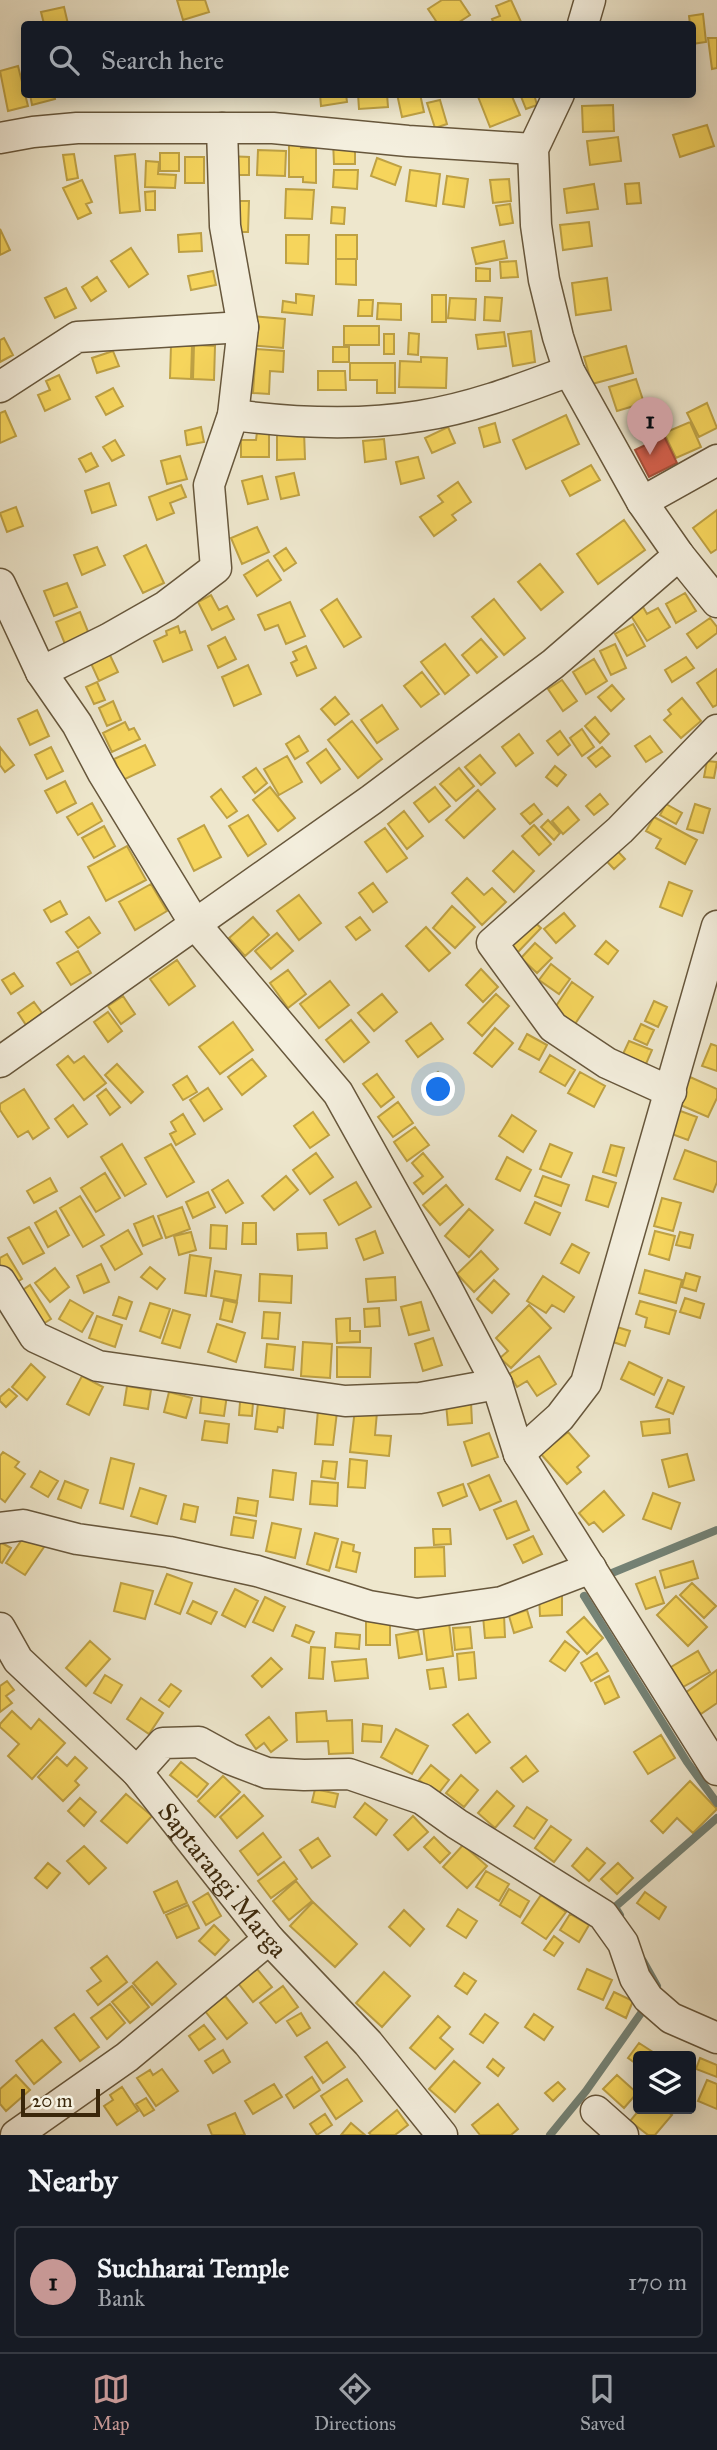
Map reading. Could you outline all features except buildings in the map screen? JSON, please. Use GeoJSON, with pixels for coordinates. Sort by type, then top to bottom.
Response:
{"type":"FeatureCollection","features":[{"type":"Feature","properties":{"kind":"street"},"geometry":{"type":"LineString","coordinates":[[584,21],[590,0]]}},
{"type":"Feature","properties":{"kind":"street"},"geometry":{"type":"LineString","coordinates":[[557,98],[533,149],[536,225],[544,281],[569,371],[642,502],[679,555],[717,602]]}},
{"type":"Feature","properties":{"kind":"street"},"geometry":{"type":"LineString","coordinates":[[0,138],[33,131],[77,128],[273,128],[533,149]]}},
{"type":"Feature","properties":{"kind":"street"},"geometry":{"type":"LineString","coordinates":[[41,671],[108,639],[166,606],[216,568],[209,485],[233,415],[243,327],[225,226],[222,128]]}},
{"type":"Feature","properties":{"kind":"street"},"geometry":{"type":"LineString","coordinates":[[0,387],[77,337],[243,327]]}},
{"type":"Feature","properties":{"kind":"street"},"geometry":{"type":"LineString","coordinates":[[233,415],[289,422],[356,422],[420,416],[490,400],[569,371]]}},
{"type":"Feature","properties":{"kind":"street"},"geometry":{"type":"LineString","coordinates":[[642,502],[717,460]]}},
{"type":"Feature","properties":{"kind":"street"},"geometry":{"type":"LineString","coordinates":[[0,1062],[371,800],[553,664],[679,555]]}},
{"type":"Feature","properties":{"kind":"street"},"geometry":{"type":"LineString","coordinates":[[0,584],[41,671],[77,724],[103,773],[195,923],[338,1093],[497,1384],[519,1454],[717,1770]]}},
{"type":"Feature","properties":{"kind":"street"},"geometry":{"type":"LineString","coordinates":[[671,1092],[607,1063],[553,1027],[492,943],[620,830],[717,730]]}},
{"type":"Feature","properties":{"kind":"street"},"geometry":{"type":"LineString","coordinates":[[519,1454],[560,1417],[586,1382],[717,926]]}},
{"type":"Feature","properties":{"kind":"street"},"geometry":{"type":"LineString","coordinates":[[0,1281],[35,1337],[97,1366],[345,1401],[420,1398],[497,1384]]}},
{"type":"Feature","properties":{"kind":"street"},"geometry":{"type":"LineString","coordinates":[[0,1528],[23,1525],[77,1539],[169,1552],[257,1571],[369,1606],[417,1614],[502,1602],[591,1568]]}},
{"type":"Feature","properties":{"kind":"street","name":"Saptarangi Marga"},"geometry":{"type":"LineString","coordinates":[[0,1628],[18,1660],[137,1772],[269,1939],[368,2043],[442,2135]]}},
{"type":"Feature","properties":{"kind":"street"},"geometry":{"type":"LineString","coordinates":[[137,1772],[163,1743],[199,1742],[230,1759],[267,1773],[349,1774],[422,1799],[457,1824],[603,1915],[623,1943],[635,1978],[648,1998],[671,2018],[717,2038]]}},
{"type":"Feature","properties":{"kind":"street"},"geometry":{"type":"LineString","coordinates":[[16,2135],[127,2057],[269,1939]]}},
{"type":"Feature","properties":{"kind":"street"},"geometry":{"type":"LineString","coordinates":[[596,2111],[623,2135]]}},
{"type":"Feature","properties":{"kind":"street"},"geometry":{"type":"LineString","coordinates":[[0,2131],[4,2135]]}},
{"type":"Feature","properties":{"kind":"waterway"},"geometry":{"type":"LineString","coordinates":[[612,1573],[717,1530]]}},
{"type":"Feature","properties":{"kind":"waterway"},"geometry":{"type":"LineString","coordinates":[[584,1596],[687,1762],[717,1803]]}},
{"type":"Feature","properties":{"kind":"waterway"},"geometry":{"type":"LineString","coordinates":[[620,1915],[615,1907],[717,1818]]}},
{"type":"Feature","properties":{"kind":"waterway"},"geometry":{"type":"LineString","coordinates":[[643,1961],[657,1986]]}},
{"type":"Feature","properties":{"kind":"waterway"},"geometry":{"type":"LineString","coordinates":[[550,2135],[586,2091],[644,2009]]}},
{"type":"Feature","properties":{"kind":"place","name":"Suchharai Temple"},"geometry":{"type":"Point","coordinates":[650,455]}}]}
